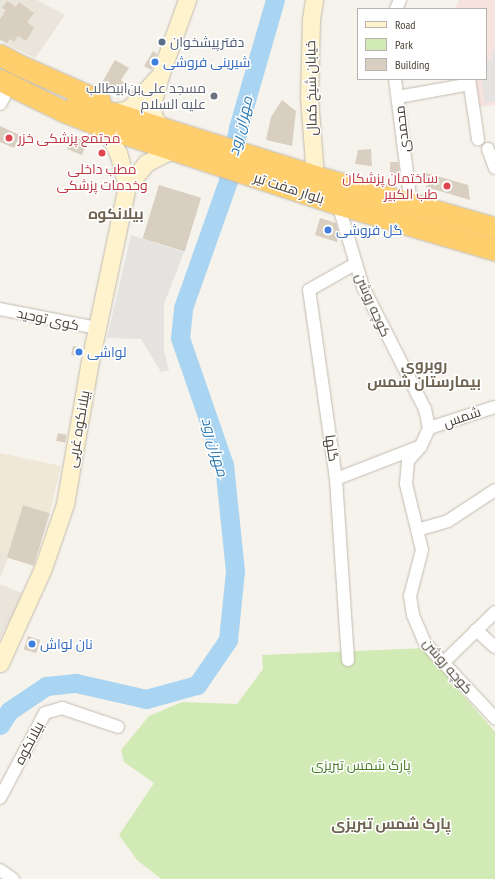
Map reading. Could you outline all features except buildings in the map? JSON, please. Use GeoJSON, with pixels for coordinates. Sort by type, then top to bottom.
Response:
{"type":"FeatureCollection","features":[{"type":"Feature","properties":{"kind":"highway"},"geometry":{"type":"LineString","coordinates":[[0,55],[21,66],[101,101],[102,121],[68,121],[32,108],[1,93]]}},
{"type":"Feature","properties":{"kind":"highway"},"geometry":{"type":"LineString","coordinates":[[0,68],[65,106]]}},
{"type":"Feature","properties":{"kind":"highway"},"geometry":{"type":"LineString","coordinates":[[1,93],[65,106]]}},
{"type":"Feature","properties":{"kind":"highway","name":"بلوار هفت تیر"},"geometry":{"type":"LineString","coordinates":[[65,106],[94,110],[102,121],[172,150],[207,152]]}},
{"type":"Feature","properties":{"kind":"highway","name":"بلوار هفت تیر"},"geometry":{"type":"LineString","coordinates":[[102,121],[163,128],[207,152],[255,167],[338,204],[495,250]]}},
{"type":"Feature","properties":{"kind":"highway","name":"بلوار هفت تیر"},"geometry":{"type":"LineString","coordinates":[[255,167],[315,176],[495,228]]}},
{"type":"Feature","properties":{"kind":"street"},"geometry":{"type":"LineString","coordinates":[[163,128],[155,120],[151,107],[160,75],[187,0]]}},
{"type":"Feature","properties":{"kind":"street","name":"خیابان شیخ کمال"},"geometry":{"type":"LineString","coordinates":[[314,0],[311,20],[309,97],[315,176]]}},
{"type":"Feature","properties":{"kind":"street"},"geometry":{"type":"LineString","coordinates":[[102,121],[130,108],[160,75]]}},
{"type":"Feature","properties":{"kind":"street","name":"محمدی"},"geometry":{"type":"LineString","coordinates":[[395,80],[411,204]]}},
{"type":"Feature","properties":{"kind":"street"},"geometry":{"type":"LineString","coordinates":[[398,96],[470,81],[478,139]]}},
{"type":"Feature","properties":{"kind":"street","name":"بیلانکوه غربی"},"geometry":{"type":"LineString","coordinates":[[0,662],[44,568],[65,504],[97,328],[127,186],[118,153],[102,121]]}},
{"type":"Feature","properties":{"kind":"street"},"geometry":{"type":"LineString","coordinates":[[488,149],[495,168]]}},
{"type":"Feature","properties":{"kind":"street","name":"بیلانکوه غربی"},"geometry":{"type":"LineString","coordinates":[[127,186],[146,163],[172,150]]}},
{"type":"Feature","properties":{"kind":"street","name":"کوچه روشن"},"geometry":{"type":"LineString","coordinates":[[338,204],[363,287],[425,409],[429,428],[421,446],[408,461],[406,484],[422,550],[410,596],[413,615],[425,643],[495,718]]}},
{"type":"Feature","properties":{"kind":"street","name":"گلها"},"geometry":{"type":"LineString","coordinates":[[348,660],[336,479],[309,290],[355,264]]}},
{"type":"Feature","properties":{"kind":"street","name":"کوی توحید"},"geometry":{"type":"LineString","coordinates":[[0,309],[97,328]]}},
{"type":"Feature","properties":{"kind":"street","name":"شمس"},"geometry":{"type":"LineString","coordinates":[[429,428],[495,407]]}},
{"type":"Feature","properties":{"kind":"street"},"geometry":{"type":"LineString","coordinates":[[336,479],[421,446]]}},
{"type":"Feature","properties":{"kind":"street"},"geometry":{"type":"LineString","coordinates":[[417,530],[448,521],[495,490]]}},
{"type":"Feature","properties":{"kind":"street"},"geometry":{"type":"LineString","coordinates":[[443,663],[495,612]]}},
{"type":"Feature","properties":{"kind":"street"},"geometry":{"type":"LineString","coordinates":[[476,630],[495,647]]}},
{"type":"Feature","properties":{"kind":"street","name":"بیلانکوه"},"geometry":{"type":"LineString","coordinates":[[0,798],[45,713],[62,708],[118,727]]}},
{"type":"Feature","properties":{"kind":"street"},"geometry":{"type":"LineString","coordinates":[[0,870],[13,879]]}},
{"type":"Feature","properties":{"kind":"shaded area"},"geometry":{"type":"Polygon","coordinates":[[[0,0],[37,0],[65,15],[35,58],[0,41],[0,0]]]}},
{"type":"Feature","properties":{"kind":"shaded area"},"geometry":{"type":"Polygon","coordinates":[[[459,0],[495,0],[495,105],[478,107],[473,80],[487,80],[487,8],[455,8],[459,0]]]}},
{"type":"Feature","properties":{"kind":"shaded area"},"geometry":{"type":"Polygon","coordinates":[[[495,51],[495,101],[485,103],[481,80],[487,80],[487,60],[493,59],[492,52],[495,51]]]}},
{"type":"Feature","properties":{"kind":"shaded area"},"geometry":{"type":"Polygon","coordinates":[[[131,235],[184,252],[164,304],[164,351],[169,370],[161,372],[141,339],[107,338],[131,235]]]}},
{"type":"Feature","properties":{"kind":"shaded area"},"geometry":{"type":"Polygon","coordinates":[[[0,453],[61,466],[50,513],[23,505],[10,554],[0,551],[0,453]]]}},
{"type":"Feature","properties":{"kind":"shaded area"},"geometry":{"type":"Polygon","coordinates":[[[0,551],[10,554],[0,577],[0,551]]]}},
{"type":"Feature","properties":{"kind":"shaded area"},"geometry":{"type":"Polygon","coordinates":[[[0,584],[24,594],[0,638],[0,584]]]}},
{"type":"Feature","properties":{"kind":"green space","name":"پارک شمس تبریزی"},"geometry":{"type":"Polygon","coordinates":[[[426,648],[454,685],[495,732],[495,879],[161,879],[137,860],[119,835],[154,783],[124,762],[121,750],[149,716],[182,702],[237,704],[263,669],[262,655],[426,648]]]}},
{"type":"Feature","properties":{"kind":"waterway","name":"مهران رود"},"geometry":{"type":"LineString","coordinates":[[0,725],[9,711],[46,686],[76,683],[146,699],[197,685],[228,640],[235,571],[224,465],[180,338],[183,308],[228,181],[238,128],[275,0]]}},
{"type":"Feature","properties":{"kind":"place","name":"دفترپیشخوان"},"geometry":{"type":"Point","coordinates":[162,42]}},
{"type":"Feature","properties":{"kind":"place","name":"شیرینی فروشی"},"geometry":{"type":"Point","coordinates":[155,62]}},
{"type":"Feature","properties":{"kind":"place","name":"مسجد علی‌بن‌ابیطالب علیه السلام"},"geometry":{"type":"Point","coordinates":[214,96]}},
{"type":"Feature","properties":{"kind":"place","name":"مجتمع پزشکی خزر"},"geometry":{"type":"Point","coordinates":[9,138]}},
{"type":"Feature","properties":{"kind":"place","name":"مطب داخلی وخدمات پزشکی"},"geometry":{"type":"Point","coordinates":[102,153]}},
{"type":"Feature","properties":{"kind":"place","name":"ساختمان پزشکان طب الکبیر"},"geometry":{"type":"Point","coordinates":[447,186]}},
{"type":"Feature","properties":{"kind":"place","name":"گل فروشی"},"geometry":{"type":"Point","coordinates":[328,230]}},
{"type":"Feature","properties":{"kind":"place","name":"لواشی"},"geometry":{"type":"Point","coordinates":[79,352]}},
{"type":"Feature","properties":{"kind":"place","name":"نان لواش"},"geometry":{"type":"Point","coordinates":[32,644]}},
{"type":"Feature","properties":{"kind":"district","name":"بیلانکوه"},"geometry":{"type":"Point","coordinates":[116,214]}},
{"type":"Feature","properties":{"kind":"district","name":"روبروی بیمارستان شمس"},"geometry":{"type":"Point","coordinates":[424,372]}},
{"type":"Feature","properties":{"kind":"district","name":"پارک شمس تبریزی"},"geometry":{"type":"Point","coordinates":[391,824]}}]}
